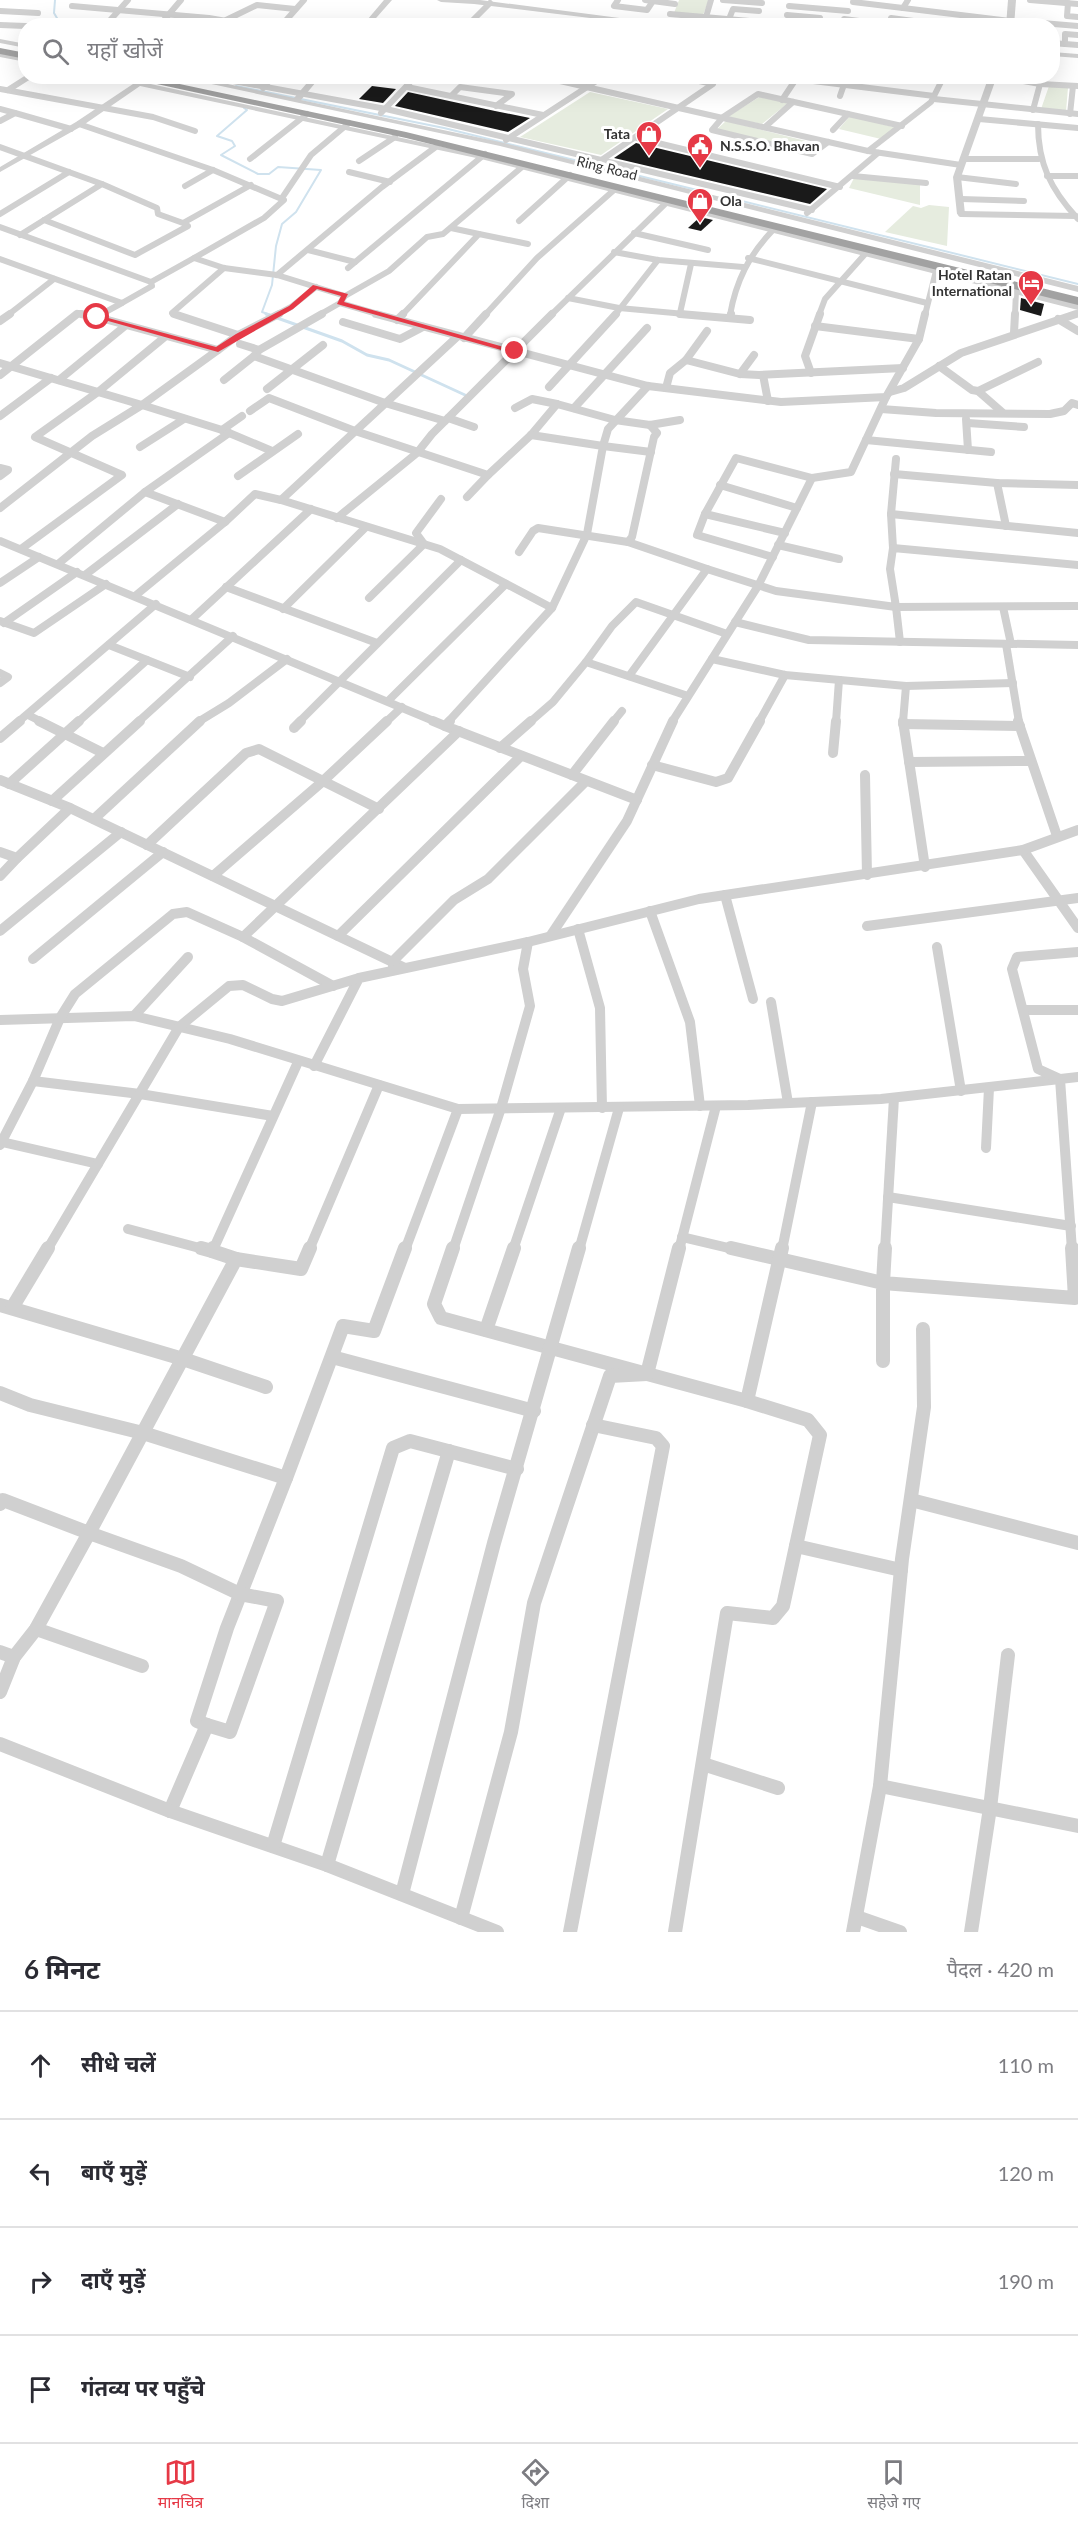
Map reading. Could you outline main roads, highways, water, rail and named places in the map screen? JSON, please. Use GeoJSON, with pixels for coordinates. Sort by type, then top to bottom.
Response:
{"type":"FeatureCollection","features":[{"type":"Feature","properties":{"kind":"highway"},"geometry":{"type":"LineString","coordinates":[[0,51],[18,54]]}},
{"type":"Feature","properties":{"kind":"highway","name":"Ring Road"},"geometry":{"type":"LineString","coordinates":[[167,84],[483,155],[1078,301]]}},
{"type":"Feature","properties":{"kind":"highway","name":"Ring Road"},"geometry":{"type":"LineString","coordinates":[[205,84],[730,199],[1078,294]]}},
{"type":"Feature","properties":{"kind":"waterway"},"geometry":{"type":"LineString","coordinates":[[55,0],[54,13],[57,18]]}},
{"type":"Feature","properties":{"kind":"waterway"},"geometry":{"type":"LineString","coordinates":[[236,86],[444,128],[697,190]]}},
{"type":"Feature","properties":{"kind":"waterway"},"geometry":{"type":"LineString","coordinates":[[244,108],[247,110],[217,136],[232,141],[235,146],[221,155],[258,174],[269,174],[278,167],[321,170],[296,212],[282,224],[276,246],[272,285],[262,312],[271,315]]}},
{"type":"Feature","properties":{"kind":"waterway"},"geometry":{"type":"LineString","coordinates":[[734,199],[1078,284]]}},
{"type":"Feature","properties":{"kind":"waterway"},"geometry":{"type":"LineString","coordinates":[[266,314],[342,341],[367,355],[389,360],[465,395]]}},
{"type":"Feature","properties":{"kind":"place","name":"Tata"},"geometry":{"type":"Point","coordinates":[649,157]}},
{"type":"Feature","properties":{"kind":"place","name":"N.S.S.O. Bhavan"},"geometry":{"type":"Point","coordinates":[700,169]}},
{"type":"Feature","properties":{"kind":"place","name":"Ola"},"geometry":{"type":"Point","coordinates":[700,224]}},
{"type":"Feature","properties":{"kind":"place","name":"Hotel Ratan International"},"geometry":{"type":"Point","coordinates":[1031,306]}}]}
